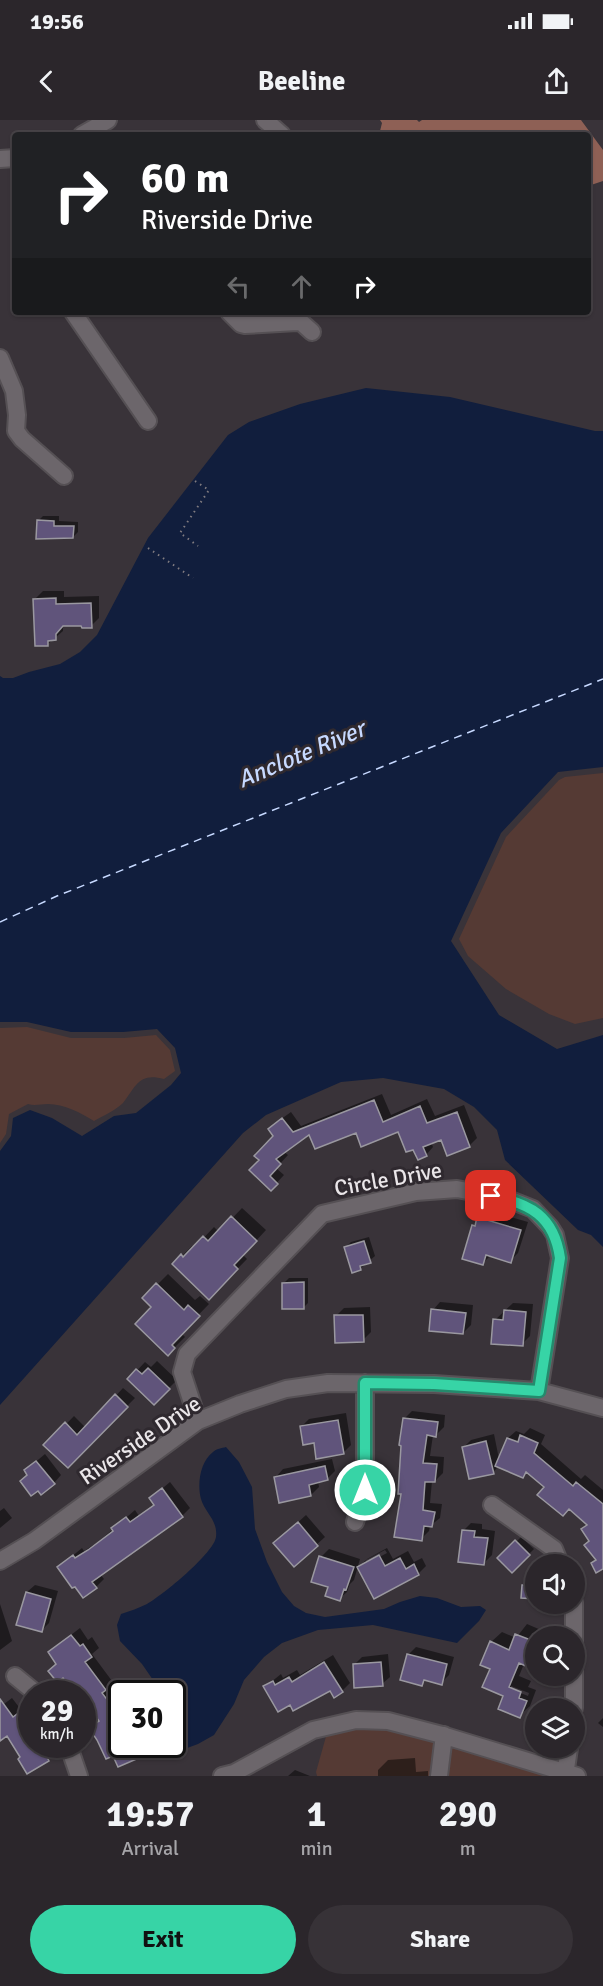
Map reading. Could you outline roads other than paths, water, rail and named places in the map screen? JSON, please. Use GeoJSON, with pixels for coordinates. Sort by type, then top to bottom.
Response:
{"type":"FeatureCollection","features":[{"type":"Feature","properties":{"kind":"street"},"geometry":{"type":"LineString","coordinates":[[87,132],[108,120]]}},
{"type":"Feature","properties":{"kind":"street"},"geometry":{"type":"LineString","coordinates":[[265,120],[279,132]]}},
{"type":"Feature","properties":{"kind":"street"},"geometry":{"type":"LineString","coordinates":[[75,315],[148,421]]}},
{"type":"Feature","properties":{"kind":"street"},"geometry":{"type":"LineString","coordinates":[[232,315],[245,325],[297,322],[302,323],[312,332]]}},
{"type":"Feature","properties":{"kind":"street"},"geometry":{"type":"LineString","coordinates":[[0,358],[14,391],[17,415],[8,430],[22,439],[63,476]]}},
{"type":"Feature","properties":{"kind":"street","name":"Circle Drive"},"geometry":{"type":"LineString","coordinates":[[198,1421],[182,1372],[187,1354],[322,1214],[416,1192],[457,1189],[508,1199],[533,1209],[555,1235],[560,1258],[539,1391]]}},
{"type":"Feature","properties":{"kind":"street","name":"Riverside Drive"},"geometry":{"type":"LineString","coordinates":[[0,1561],[34,1541],[198,1421],[285,1389],[328,1383],[434,1384],[539,1391],[603,1408]]}},
{"type":"Feature","properties":{"kind":"street"},"geometry":{"type":"LineString","coordinates":[[355,1522],[365,1490],[365,1383]]}},
{"type":"Feature","properties":{"kind":"street"},"geometry":{"type":"LineString","coordinates":[[492,1505],[554,1549],[556,1554]]}},
{"type":"Feature","properties":{"kind":"street"},"geometry":{"type":"LineString","coordinates":[[574,1614],[574,1698]]}},
{"type":"Feature","properties":{"kind":"street"},"geometry":{"type":"LineString","coordinates":[[15,1676],[20,1680]]}},
{"type":"Feature","properties":{"kind":"street"},"geometry":{"type":"LineString","coordinates":[[230,1775],[313,1730],[356,1720],[388,1721],[444,1735],[569,1775],[569,1758]]}},
{"type":"Feature","properties":{"kind":"street"},"geometry":{"type":"LineString","coordinates":[[440,1776],[444,1735]]}},
{"type":"Feature","properties":{"kind":"street"},"geometry":{"type":"LineString","coordinates":[[73,1758],[79,1776]]}},
{"type":"Feature","properties":{"kind":"water","name":"Anclote River"},"geometry":{"type":"Polygon","coordinates":[[[366,388],[450,397],[603,431],[603,767],[558,772],[501,833],[451,941],[499,1015],[557,1049],[603,1035],[603,1247],[591,1235],[578,1230],[505,1160],[497,1130],[474,1107],[444,1089],[383,1078],[341,1082],[266,1115],[243,1133],[0,1405],[0,1151],[11,1136],[13,1118],[30,1110],[52,1118],[82,1136],[114,1116],[136,1113],[171,1085],[181,1073],[175,1048],[157,1029],[123,1032],[71,1032],[27,1022],[0,1022],[0,676],[13,678],[60,664],[80,652],[97,635],[148,538],[228,435],[249,422],[300,404],[366,388]]]}},
{"type":"Feature","properties":{"kind":"water"},"geometry":{"type":"Polygon","coordinates":[[[226,1447],[239,1462],[252,1487],[255,1529],[267,1562],[282,1592],[294,1606],[306,1613],[325,1617],[384,1609],[420,1596],[437,1598],[461,1607],[480,1606],[486,1610],[479,1621],[457,1643],[373,1625],[318,1630],[282,1643],[264,1657],[244,1680],[234,1704],[214,1735],[186,1748],[186,1680],[153,1680],[142,1664],[120,1641],[117,1625],[121,1614],[147,1604],[164,1592],[198,1563],[213,1544],[216,1537],[215,1526],[203,1504],[199,1487],[202,1467],[216,1450],[226,1447]]]}}]}
